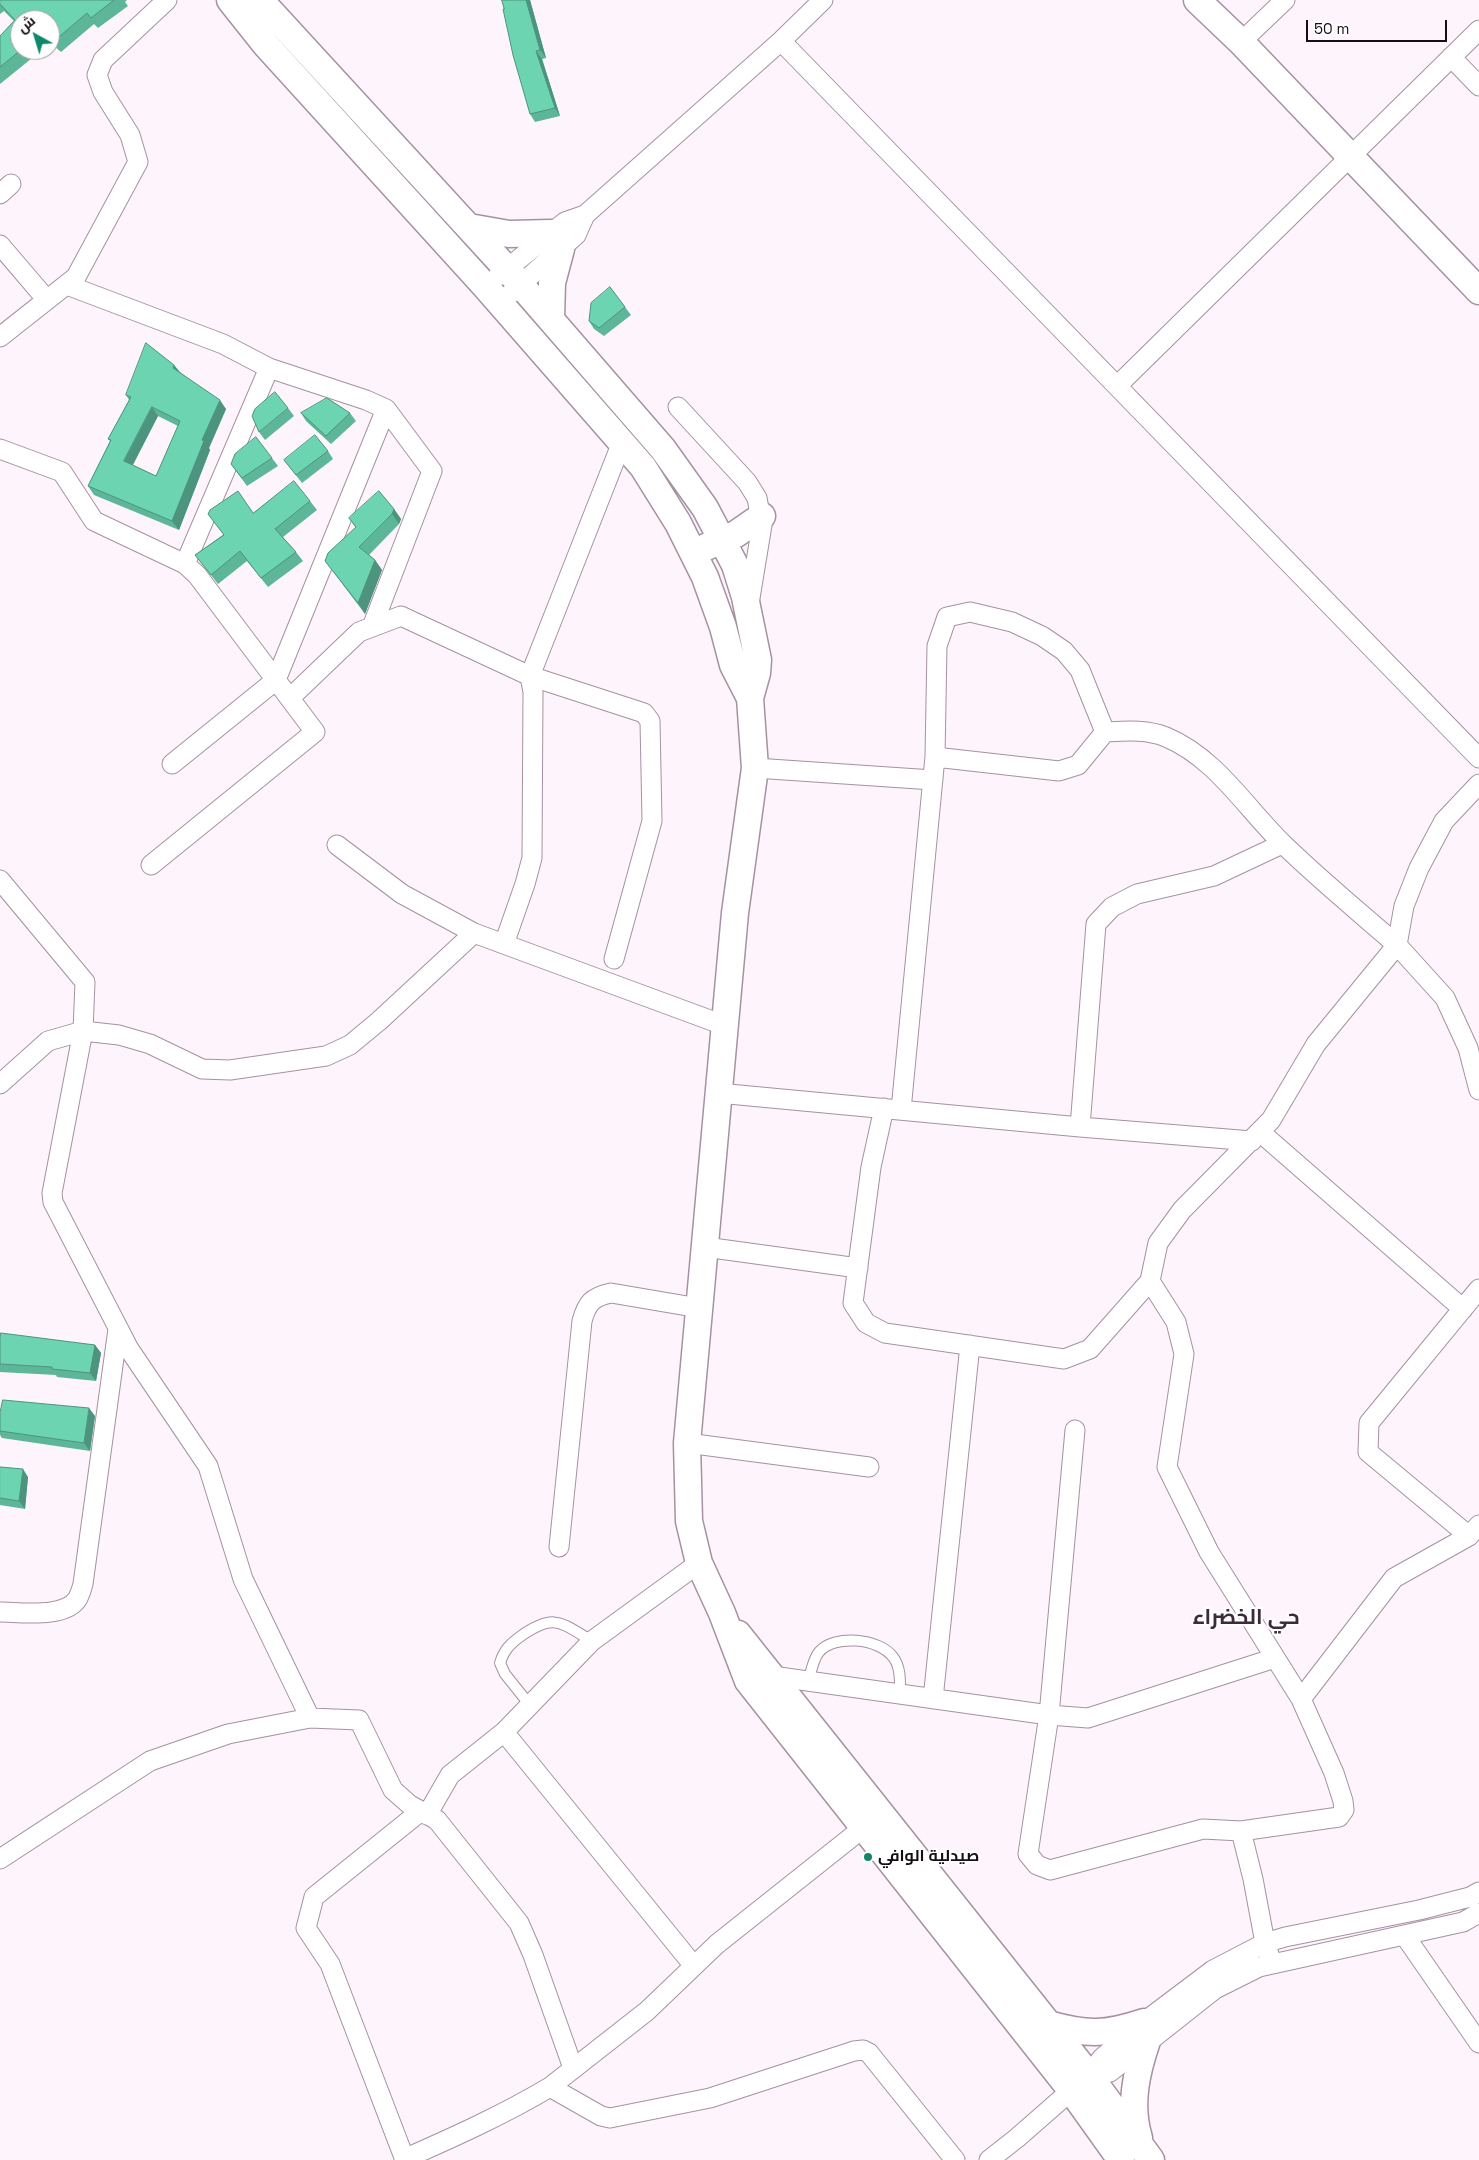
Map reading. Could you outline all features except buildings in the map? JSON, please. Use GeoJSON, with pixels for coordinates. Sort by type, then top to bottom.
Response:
{"type":"FeatureCollection","features":[{"type":"Feature","properties":{"kind":"street"},"geometry":{"type":"LineString","coordinates":[[0,337],[76,278],[138,162],[130,135],[103,92],[97,75],[103,60],[168,0]]}},
{"type":"Feature","properties":{"kind":"street"},"geometry":{"type":"LineString","coordinates":[[230,0],[265,44],[493,295],[622,442],[662,495],[693,552],[714,602],[733,665],[750,698]]}},
{"type":"Feature","properties":{"kind":"street"},"geometry":{"type":"LineString","coordinates":[[260,0],[514,277],[663,449],[705,508],[735,565],[748,608],[758,660],[758,673],[750,698],[755,768],[735,913],[687,1443],[689,1521],[699,1563],[722,1613],[748,1681],[863,1828],[1080,2082],[1138,2155]]}},
{"type":"Feature","properties":{"kind":"street"},"geometry":{"type":"LineString","coordinates":[[551,319],[556,241],[565,222],[585,215],[781,41],[824,0]]}},
{"type":"Feature","properties":{"kind":"street"},"geometry":{"type":"LineString","coordinates":[[1198,0],[1241,42],[1479,291]]}},
{"type":"Feature","properties":{"kind":"street"},"geometry":{"type":"LineString","coordinates":[[1241,42],[1285,0]]}},
{"type":"Feature","properties":{"kind":"street"},"geometry":{"type":"LineString","coordinates":[[1117,386],[1479,30]]}},
{"type":"Feature","properties":{"kind":"street"},"geometry":{"type":"LineString","coordinates":[[781,41],[1479,758]]}},
{"type":"Feature","properties":{"kind":"street"},"geometry":{"type":"LineString","coordinates":[[1452,57],[1479,86]]}},
{"type":"Feature","properties":{"kind":"street"},"geometry":{"type":"LineString","coordinates":[[469,227],[556,241]]}},
{"type":"Feature","properties":{"kind":"street"},"geometry":{"type":"LineString","coordinates":[[493,295],[556,241]]}},
{"type":"Feature","properties":{"kind":"street"},"geometry":{"type":"LineString","coordinates":[[0,245],[47,300]]}},
{"type":"Feature","properties":{"kind":"street"},"geometry":{"type":"LineString","coordinates":[[67,285],[223,344],[269,368],[366,400],[386,409],[432,471],[372,627]]}},
{"type":"Feature","properties":{"kind":"street"},"geometry":{"type":"LineString","coordinates":[[185,564],[269,368]]}},
{"type":"Feature","properties":{"kind":"street"},"geometry":{"type":"LineString","coordinates":[[678,407],[747,482],[757,498],[762,516],[748,608]]}},
{"type":"Feature","properties":{"kind":"street"},"geometry":{"type":"LineString","coordinates":[[172,764],[276,680],[386,409]]}},
{"type":"Feature","properties":{"kind":"street"},"geometry":{"type":"LineString","coordinates":[[504,944],[532,858],[533,692],[530,676],[622,442]]}},
{"type":"Feature","properties":{"kind":"street"},"geometry":{"type":"LineString","coordinates":[[0,449],[62,472],[94,521],[185,564],[197,575],[315,732],[151,865]]}},
{"type":"Feature","properties":{"kind":"street"},"geometry":{"type":"LineString","coordinates":[[693,552],[736,534],[762,516]]}},
{"type":"Feature","properties":{"kind":"street"},"geometry":{"type":"LineString","coordinates":[[1105,732],[1080,670],[1064,651],[1042,636],[1012,622],[970,612],[947,617],[937,646],[935,757],[892,1109],[871,1167],[853,1303],[866,1323],[885,1333],[1064,1360],[1090,1349],[1150,1281],[1158,1243],[1182,1210],[1271,1120],[1316,1044],[1397,945],[1404,906],[1419,868],[1444,821],[1479,784]]}},
{"type":"Feature","properties":{"kind":"street"},"geometry":{"type":"LineString","coordinates":[[290,698],[359,632],[401,616],[530,676],[644,713],[650,721],[652,821],[614,959]]}},
{"type":"Feature","properties":{"kind":"street"},"geometry":{"type":"LineString","coordinates":[[935,757],[1059,771],[1078,765],[1105,732],[1139,731],[1164,736],[1187,748],[1208,763],[1282,844],[1397,945],[1444,998],[1468,1048],[1479,1090]]}},
{"type":"Feature","properties":{"kind":"street"},"geometry":{"type":"LineString","coordinates":[[755,768],[932,780]]}},
{"type":"Feature","properties":{"kind":"street"},"geometry":{"type":"LineString","coordinates":[[1080,1127],[1096,924],[1112,907],[1137,894],[1214,876],[1282,844]]}},
{"type":"Feature","properties":{"kind":"street"},"geometry":{"type":"LineString","coordinates":[[337,846],[402,894],[474,933],[726,1026]]}},
{"type":"Feature","properties":{"kind":"street"},"geometry":{"type":"LineString","coordinates":[[0,880],[6,902],[85,982],[83,1031],[52,1194],[53,1202],[128,1350],[208,1466],[243,1578],[310,1718]]}},
{"type":"Feature","properties":{"kind":"street"},"geometry":{"type":"LineString","coordinates":[[4,1073],[48,1041],[83,1031],[119,1035],[150,1044],[202,1069],[230,1070],[326,1056],[350,1045],[379,1021],[474,933]]}},
{"type":"Feature","properties":{"kind":"street"},"geometry":{"type":"LineString","coordinates":[[718,1093],[1080,1127],[1256,1136],[1463,1309]]}},
{"type":"Feature","properties":{"kind":"street"},"geometry":{"type":"LineString","coordinates":[[705,1247],[858,1268]]}},
{"type":"Feature","properties":{"kind":"street"},"geometry":{"type":"LineString","coordinates":[[1075,1430],[1048,1716],[1028,1854],[1037,1865],[1050,1870],[1203,1829],[1241,1831],[1339,1816],[1344,1810],[1343,1801],[1334,1773],[1301,1698],[1209,1552],[1167,1467],[1184,1354],[1176,1322],[1150,1281]]}},
{"type":"Feature","properties":{"kind":"street"},"geometry":{"type":"LineString","coordinates":[[1301,1698],[1394,1578],[1474,1530],[1368,1452],[1369,1423],[1479,1289]]}},
{"type":"Feature","properties":{"kind":"street"},"geometry":{"type":"LineString","coordinates":[[559,1547],[582,1321],[586,1307],[597,1296],[611,1293],[699,1308]]}},
{"type":"Feature","properties":{"kind":"street"},"geometry":{"type":"LineString","coordinates":[[0,1612],[49,1613],[67,1608],[77,1600],[84,1584],[118,1329]]}},
{"type":"Feature","properties":{"kind":"street"},"geometry":{"type":"LineString","coordinates":[[933,1699],[970,1346]]}},
{"type":"Feature","properties":{"kind":"street"},"geometry":{"type":"LineString","coordinates":[[687,1443],[869,1467]]}},
{"type":"Feature","properties":{"kind":"street"},"geometry":{"type":"LineString","coordinates":[[699,1563],[592,1641],[504,1732],[450,1775],[424,1813],[314,1898],[306,1928],[330,1964],[404,2160],[469,2131],[550,2087],[647,2011],[717,1944],[863,1828]]}},
{"type":"Feature","properties":{"kind":"street"},"geometry":{"type":"LineString","coordinates":[[722,1613],[1048,2024],[1080,2082]]}},
{"type":"Feature","properties":{"kind":"street"},"geometry":{"type":"LineString","coordinates":[[772,1676],[1048,1716],[1088,1718],[1275,1658]]}},
{"type":"Feature","properties":{"kind":"street"},"geometry":{"type":"LineString","coordinates":[[0,1859],[150,1761],[228,1734],[310,1718],[359,1720],[393,1790],[410,1805],[437,1820],[519,1924],[533,1955],[573,2068]]}},
{"type":"Feature","properties":{"kind":"street"},"geometry":{"type":"LineString","coordinates":[[504,1732],[694,1966]]}},
{"type":"Feature","properties":{"kind":"street"},"geometry":{"type":"LineString","coordinates":[[1241,1831],[1253,1879],[1265,1943],[1272,1964]]}},
{"type":"Feature","properties":{"kind":"street"},"geometry":{"type":"LineString","coordinates":[[1138,2155],[1134,2087],[1145,2032],[1213,1970],[1265,1943],[1285,1937],[1428,1908],[1470,1897],[1479,1892]]}},
{"type":"Feature","properties":{"kind":"street"},"geometry":{"type":"LineString","coordinates":[[995,2158],[1080,2082],[1102,2058],[1215,1989],[1258,1967],[1463,1922],[1479,1913]]}},
{"type":"Feature","properties":{"kind":"street"},"geometry":{"type":"LineString","coordinates":[[1405,1936],[1479,2043]]}},
{"type":"Feature","properties":{"kind":"street"},"geometry":{"type":"LineString","coordinates":[[1048,2024],[1072,2030],[1098,2033],[1120,2030],[1145,2032]]}},
{"type":"Feature","properties":{"kind":"street"},"geometry":{"type":"LineString","coordinates":[[550,2087],[601,2116],[610,2118],[710,2098],[854,2051],[863,2050],[869,2053],[955,2160]]}},
{"type":"Feature","properties":{"kind":"lane"},"geometry":{"type":"LineString","coordinates":[[529,1704],[505,1674],[500,1663],[503,1652],[512,1643],[540,1624],[553,1622],[567,1626],[592,1641]]}},
{"type":"Feature","properties":{"kind":"lane"},"geometry":{"type":"LineString","coordinates":[[808,1681],[818,1653],[826,1645],[835,1641],[874,1643],[894,1657],[899,1671],[900,1694]]}},
{"type":"Feature","properties":{"kind":"place","name":"صيدلية الوافي"},"geometry":{"type":"Point","coordinates":[868,1857]}},
{"type":"Feature","properties":{"kind":"district","name":"حي الخضراء"},"geometry":{"type":"Point","coordinates":[1246,1618]}}]}
